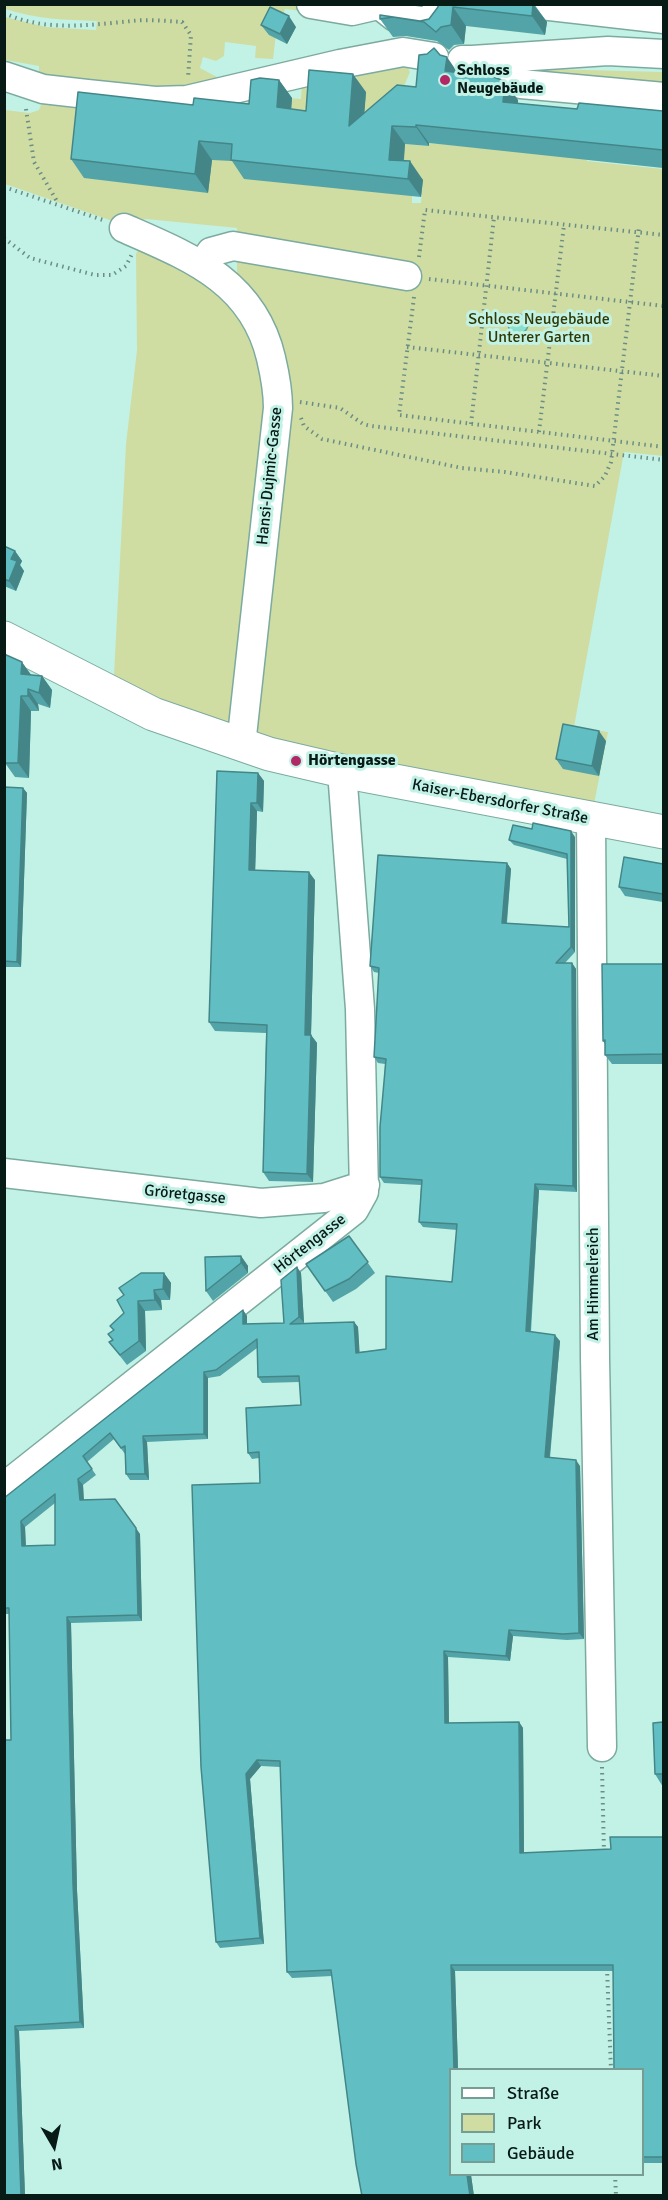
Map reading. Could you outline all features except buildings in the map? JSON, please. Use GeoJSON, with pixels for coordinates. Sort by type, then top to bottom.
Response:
{"type":"FeatureCollection","features":[{"type":"Feature","properties":{"kind":"main road","name":"Kaiser-Ebersdorfer Straße"},"geometry":{"type":"LineString","coordinates":[[4,638],[153,714],[241,745],[342,771],[663,832]]}},
{"type":"Feature","properties":{"kind":"street"},"geometry":{"type":"LineString","coordinates":[[311,4],[352,11],[382,5],[395,17],[435,23],[437,4]]}},
{"type":"Feature","properties":{"kind":"street"},"geometry":{"type":"LineString","coordinates":[[532,4],[663,19]]}},
{"type":"Feature","properties":{"kind":"street"},"geometry":{"type":"LineString","coordinates":[[663,54],[608,51],[467,60],[521,84],[663,97]]}},
{"type":"Feature","properties":{"kind":"street"},"geometry":{"type":"LineString","coordinates":[[7,76],[43,88],[87,94],[155,100],[187,100],[339,64],[403,52],[434,57]]}},
{"type":"Feature","properties":{"kind":"street","name":"Hansi-Dujmic-Gasse"},"geometry":{"type":"LineString","coordinates":[[132,232],[202,265],[227,284],[252,310],[269,350],[278,399],[241,745]]}},
{"type":"Feature","properties":{"kind":"street"},"geometry":{"type":"LineString","coordinates":[[202,265],[211,252],[233,246],[412,277]]}},
{"type":"Feature","properties":{"kind":"street","name":"Hörtengasse"},"geometry":{"type":"LineString","coordinates":[[4,1487],[354,1210],[364,1192],[360,1009],[342,771]]}},
{"type":"Feature","properties":{"kind":"street","name":"Am Himmelreich"},"geometry":{"type":"LineString","coordinates":[[591,820],[595,1346],[602,1747]]}},
{"type":"Feature","properties":{"kind":"street","name":"Gröretgasse"},"geometry":{"type":"LineString","coordinates":[[4,1173],[261,1203],[324,1198],[364,1185]]}},
{"type":"Feature","properties":{"kind":"path"},"geometry":{"type":"LineString","coordinates":[[4,13],[14,18],[61,26],[90,26],[134,20],[182,22],[191,35],[187,100]]}},
{"type":"Feature","properties":{"kind":"path"},"geometry":{"type":"LineString","coordinates":[[26,109],[34,162],[58,204]]}},
{"type":"Feature","properties":{"kind":"path"},"geometry":{"type":"LineString","coordinates":[[4,187],[58,204],[132,232],[126,266],[112,275],[95,275],[30,258],[4,238]]}},
{"type":"Feature","properties":{"kind":"path"},"geometry":{"type":"LineString","coordinates":[[663,236],[425,210],[412,277],[399,415],[663,447]]}},
{"type":"Feature","properties":{"kind":"path"},"geometry":{"type":"LineString","coordinates":[[471,424],[494,217]]}},
{"type":"Feature","properties":{"kind":"path"},"geometry":{"type":"LineString","coordinates":[[539,432],[564,225]]}},
{"type":"Feature","properties":{"kind":"path"},"geometry":{"type":"LineString","coordinates":[[639,227],[612,454],[605,476],[595,486],[462,468],[322,439],[304,426],[292,401],[340,408],[363,424],[371,426],[612,454],[663,460]]}},
{"type":"Feature","properties":{"kind":"path"},"geometry":{"type":"LineString","coordinates":[[412,277],[663,306]]}},
{"type":"Feature","properties":{"kind":"path"},"geometry":{"type":"LineString","coordinates":[[407,346],[663,376]]}},
{"type":"Feature","properties":{"kind":"path"},"geometry":{"type":"LineString","coordinates":[[602,1747],[604,1862]]}},
{"type":"Feature","properties":{"kind":"path"},"geometry":{"type":"LineString","coordinates":[[607,1963],[610,2068]]}},
{"type":"Feature","properties":{"kind":"path"},"geometry":{"type":"LineString","coordinates":[[615,2176],[616,2196]]}},
{"type":"Feature","properties":{"kind":"green space"},"geometry":{"type":"Polygon","coordinates":[[[5,5],[440,5],[437,28],[285,9],[282,18],[278,18],[273,59],[255,58],[256,46],[225,42],[224,56],[216,61],[203,57],[200,68],[217,77],[221,84],[212,89],[39,82],[39,66],[5,60],[5,17],[46,27],[96,30],[97,21],[39,17],[5,9],[5,5]]]}},
{"type":"Feature","properties":{"kind":"green space","name":"Schloss Neugebäude Unterer Garten"},"geometry":{"type":"Polygon","coordinates":[[[402,57],[410,72],[389,122],[233,120],[412,196],[412,203],[421,203],[423,180],[402,178],[405,144],[428,146],[429,143],[587,158],[587,161],[663,169],[663,456],[624,452],[574,727],[608,732],[591,820],[342,771],[113,694],[126,444],[137,350],[136,254],[142,243],[237,278],[237,228],[146,219],[124,225],[5,184],[5,110],[30,113],[39,110],[45,95],[248,108],[246,95],[301,99],[302,81],[356,91],[357,67],[402,57]]]}},
{"type":"Feature","properties":{"kind":"green space"},"geometry":{"type":"Polygon","coordinates":[[[511,68],[663,72],[663,92],[511,68]]]}},
{"type":"Feature","properties":{"kind":"shaded area"},"geometry":{"type":"Polygon","coordinates":[[[518,314],[525,317],[528,324],[525,331],[518,334],[511,331],[508,324],[511,317],[518,314]]]}},
{"type":"Feature","properties":{"kind":"place","name":"Schloss Neugebäude"},"geometry":{"type":"Point","coordinates":[445,80]}},
{"type":"Feature","properties":{"kind":"place","name":"Hörtengasse"},"geometry":{"type":"Point","coordinates":[296,761]}}]}
